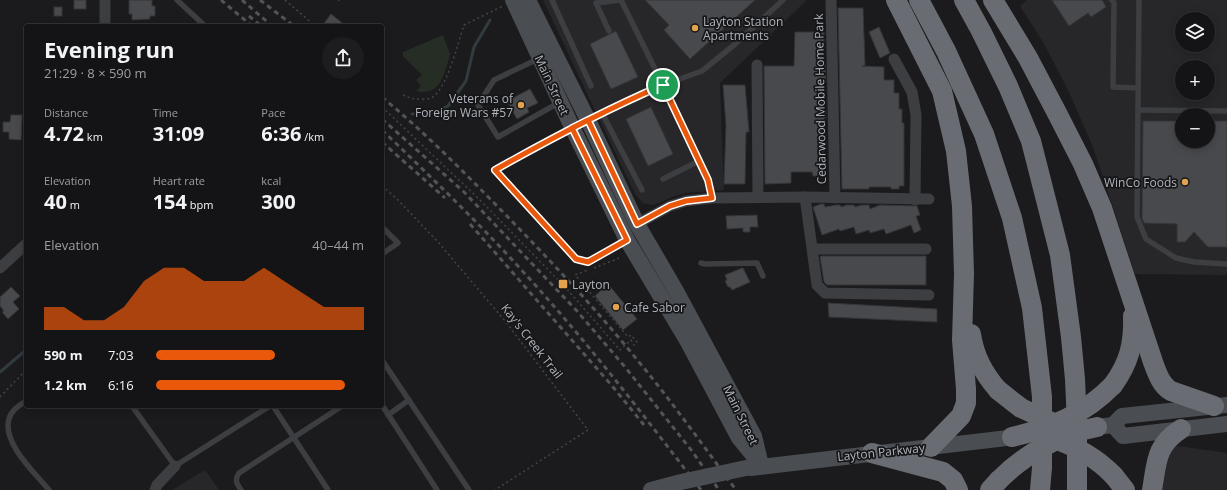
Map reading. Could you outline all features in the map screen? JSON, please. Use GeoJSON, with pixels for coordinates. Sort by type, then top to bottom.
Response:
{"type":"FeatureCollection","features":[{"type":"Feature","properties":{"kind":"highway"},"geometry":{"type":"LineString","coordinates":[[896,0],[942,91],[951,122],[962,206],[964,274],[962,340],[966,403],[961,416],[931,447]]}},
{"type":"Feature","properties":{"kind":"highway"},"geometry":{"type":"LineString","coordinates":[[919,0],[946,51],[984,134],[1012,218],[1032,308],[1042,397],[1042,468],[1040,490]]}},
{"type":"Feature","properties":{"kind":"highway"},"geometry":{"type":"LineString","coordinates":[[964,0],[1008,86],[1031,141],[1060,255],[1075,379],[1077,423],[1077,490]]}},
{"type":"Feature","properties":{"kind":"highway"},"geometry":{"type":"LineString","coordinates":[[993,0],[1028,58],[1083,164],[1102,208],[1155,368],[1165,387],[1178,394],[1220,405]]}},
{"type":"Feature","properties":{"kind":"highway"},"geometry":{"type":"LineString","coordinates":[[964,274],[975,353],[984,371],[998,390],[1051,433],[1080,431],[1105,426]]}},
{"type":"Feature","properties":{"kind":"highway"},"geometry":{"type":"LineString","coordinates":[[994,485],[1024,459],[1042,447],[1051,433],[1086,408],[1112,386],[1126,363],[1132,346],[1134,328],[1132,298]]}},
{"type":"Feature","properties":{"kind":"highway"},"geometry":{"type":"LineString","coordinates":[[1006,438],[1043,429],[1104,466],[1119,483]]}},
{"type":"Feature","properties":{"kind":"highway"},"geometry":{"type":"LineString","coordinates":[[1152,490],[1157,462],[1163,445],[1172,435],[1181,429]]}},
{"type":"Feature","properties":{"kind":"highway"},"geometry":{"type":"LineString","coordinates":[[1051,433],[1076,430]]}},
{"type":"Feature","properties":{"kind":"highway"},"geometry":{"type":"LineString","coordinates":[[872,453],[940,470],[950,478],[958,490]]}},
{"type":"Feature","properties":{"kind":"main road","name":"Main Street"},"geometry":{"type":"LineString","coordinates":[[528,0],[595,116],[637,224],[676,291],[754,436],[762,466]]}},
{"type":"Feature","properties":{"kind":"main road","name":"Main Street"},"geometry":{"type":"LineString","coordinates":[[508,3],[540,58],[572,128],[627,240],[688,342],[739,438],[762,466]]}},
{"type":"Feature","properties":{"kind":"main road"},"geometry":{"type":"LineString","coordinates":[[1076,430],[1105,426],[1122,416],[1220,405]]}},
{"type":"Feature","properties":{"kind":"main road"},"geometry":{"type":"LineString","coordinates":[[1105,426],[1123,436],[1227,424]]}},
{"type":"Feature","properties":{"kind":"main road","name":"Layton Parkway"},"geometry":{"type":"LineString","coordinates":[[650,490],[746,468],[1006,438]]}},
{"type":"Feature","properties":{"kind":"street"},"geometry":{"type":"LineString","coordinates":[[105,0],[105,24]]}},
{"type":"Feature","properties":{"kind":"street","name":"Cedarwood Mobile Home Park"},"geometry":{"type":"LineString","coordinates":[[831,0],[835,198]]}},
{"type":"Feature","properties":{"kind":"street"},"geometry":{"type":"LineString","coordinates":[[894,60],[912,92],[916,115],[915,200]]}},
{"type":"Feature","properties":{"kind":"street"},"geometry":{"type":"LineString","coordinates":[[757,65],[758,197]]}},
{"type":"Feature","properties":{"kind":"street","name":"Cedarwood Mobile Home Park"},"geometry":{"type":"LineString","coordinates":[[805,197],[817,285],[825,293],[929,295]]}},
{"type":"Feature","properties":{"kind":"street","name":"Cedarwood Mobile Home Park"},"geometry":{"type":"LineString","coordinates":[[637,224],[670,206],[686,201],[712,198],[805,197],[915,200],[929,199]]}},
{"type":"Feature","properties":{"kind":"street"},"geometry":{"type":"LineString","coordinates":[[0,268],[24,246]]}},
{"type":"Feature","properties":{"kind":"street"},"geometry":{"type":"LineString","coordinates":[[813,249],[926,249]]}},
{"type":"Feature","properties":{"kind":"street"},"geometry":{"type":"LineString","coordinates":[[155,490],[157,485],[175,466]]}},
{"type":"Feature","properties":{"kind":"lane"},"geometry":{"type":"LineString","coordinates":[[176,0],[203,24]]}},
{"type":"Feature","properties":{"kind":"lane"},"geometry":{"type":"LineString","coordinates":[[552,0],[591,86]]}},
{"type":"Feature","properties":{"kind":"lane"},"geometry":{"type":"LineString","coordinates":[[609,31],[596,4],[621,0],[708,180],[712,198]]}},
{"type":"Feature","properties":{"kind":"lane"},"geometry":{"type":"LineString","coordinates":[[627,240],[588,262],[576,259],[495,170],[616,105],[663,85],[702,71],[734,45],[783,0]]}},
{"type":"Feature","properties":{"kind":"lane"},"geometry":{"type":"LineString","coordinates":[[1112,0],[1114,3],[1113,88],[1138,88]]}},
{"type":"Feature","properties":{"kind":"lane"},"geometry":{"type":"LineString","coordinates":[[1139,0],[1136,217],[1146,239],[1176,258],[1194,262],[1227,264]]}},
{"type":"Feature","properties":{"kind":"lane"},"geometry":{"type":"LineString","coordinates":[[540,58],[494,80],[478,105],[498,137],[560,102]]}},
{"type":"Feature","properties":{"kind":"lane"},"geometry":{"type":"LineString","coordinates":[[1138,110],[1227,111]]}},
{"type":"Feature","properties":{"kind":"lane"},"geometry":{"type":"LineString","coordinates":[[595,116],[642,190]]}},
{"type":"Feature","properties":{"kind":"lane"},"geometry":{"type":"LineString","coordinates":[[663,179],[699,161]]}},
{"type":"Feature","properties":{"kind":"lane"},"geometry":{"type":"LineString","coordinates":[[384,229],[398,243],[384,253]]}},
{"type":"Feature","properties":{"kind":"lane"},"geometry":{"type":"LineString","coordinates":[[701,263],[757,263],[763,276]]}},
{"type":"Feature","properties":{"kind":"lane"},"geometry":{"type":"LineString","coordinates":[[384,363],[468,490]]}},
{"type":"Feature","properties":{"kind":"lane"},"geometry":{"type":"LineString","coordinates":[[388,415],[409,400]]}},
{"type":"Feature","properties":{"kind":"lane"},"geometry":{"type":"LineString","coordinates":[[24,402],[14,409],[9,418],[8,428],[10,439],[17,451],[49,490]]}},
{"type":"Feature","properties":{"kind":"lane"},"geometry":{"type":"LineString","coordinates":[[133,408],[175,466],[267,408]]}},
{"type":"Feature","properties":{"kind":"lane"},"geometry":{"type":"LineString","coordinates":[[275,408],[328,490]]}},
{"type":"Feature","properties":{"kind":"lane"},"geometry":{"type":"LineString","coordinates":[[241,490],[236,481],[236,477],[239,474],[339,408]]}},
{"type":"Feature","properties":{"kind":"lane"},"geometry":{"type":"LineString","coordinates":[[384,408],[437,490]]}},
{"type":"Feature","properties":{"kind":"path"},"geometry":{"type":"LineString","coordinates":[[285,0],[313,24]]}},
{"type":"Feature","properties":{"kind":"path"},"geometry":{"type":"LineString","coordinates":[[403,95],[420,100],[432,98],[440,90],[450,70],[464,25],[508,3]]}},
{"type":"Feature","properties":{"kind":"path"},"geometry":{"type":"LineString","coordinates":[[384,109],[479,199],[566,288],[620,350],[631,340],[634,345],[638,342],[631,334],[628,337],[575,275],[624,256]]}},
{"type":"Feature","properties":{"kind":"path","name":"Kay's Creek Trail"},"geometry":{"type":"LineString","coordinates":[[384,188],[396,198],[438,242],[506,321],[588,430],[495,490]]}},
{"type":"Feature","properties":{"kind":"path"},"geometry":{"type":"LineString","coordinates":[[0,396],[24,372]]}},
{"type":"Feature","properties":{"kind":"shaded area"},"geometry":{"type":"Polygon","coordinates":[[[543,0],[807,0],[720,83],[724,190],[685,193],[652,205],[643,203],[635,194],[543,0]]]}},
{"type":"Feature","properties":{"kind":"shaded area"},"geometry":{"type":"Polygon","coordinates":[[[1027,0],[1227,0],[1227,275],[1135,274],[1093,147],[1068,90],[1043,42],[1020,6],[1027,0]]]}},
{"type":"Feature","properties":{"kind":"shaded area"},"geometry":{"type":"Polygon","coordinates":[[[443,35],[450,54],[442,79],[436,87],[430,91],[416,91],[421,86],[416,80],[422,75],[403,56],[403,52],[443,35]]]}},
{"type":"Feature","properties":{"kind":"shaded area"},"geometry":{"type":"Polygon","coordinates":[[[1165,444],[1227,453],[1227,490],[1160,490],[1165,444]]]}},
{"type":"Feature","properties":{"kind":"shaded area"},"geometry":{"type":"Polygon","coordinates":[[[205,470],[219,490],[172,490],[205,470]]]}},
{"type":"Feature","properties":{"kind":"building"},"geometry":{"type":"Polygon","coordinates":[[[74,0],[86,0],[86,9],[74,9],[74,0]]]}},
{"type":"Feature","properties":{"kind":"building"},"geometry":{"type":"Polygon","coordinates":[[[129,0],[152,0],[152,6],[155,6],[155,16],[150,16],[150,19],[132,20],[132,14],[129,14],[129,0]]]}},
{"type":"Feature","properties":{"kind":"building","name":"Layton Station Apartments"},"geometry":{"type":"Polygon","coordinates":[[[645,0],[755,0],[690,59],[664,30],[669,25],[645,0]]]}},
{"type":"Feature","properties":{"kind":"building"},"geometry":{"type":"Polygon","coordinates":[[[1052,0],[1102,0],[1106,7],[1091,17],[1088,13],[1069,26],[1052,0]]]}},
{"type":"Feature","properties":{"kind":"building"},"geometry":{"type":"Polygon","coordinates":[[[54,7],[62,7],[62,16],[54,16],[54,7]]]}},
{"type":"Feature","properties":{"kind":"building"},"geometry":{"type":"Polygon","coordinates":[[[838,8],[863,8],[865,65],[862,66],[884,67],[884,80],[894,80],[894,93],[899,93],[899,109],[902,109],[902,123],[904,123],[904,186],[899,186],[899,189],[891,189],[891,187],[869,187],[869,189],[842,189],[838,8]]]}},
{"type":"Feature","properties":{"kind":"building"},"geometry":{"type":"Polygon","coordinates":[[[331,14],[344,24],[324,24],[331,14]]]}},
{"type":"Feature","properties":{"kind":"building"},"geometry":{"type":"Polygon","coordinates":[[[879,27],[890,53],[880,58],[869,32],[879,27]]]}},
{"type":"Feature","properties":{"kind":"building"},"geometry":{"type":"Polygon","coordinates":[[[616,31],[638,77],[611,89],[590,44],[616,31]]]}},
{"type":"Feature","properties":{"kind":"building"},"geometry":{"type":"Polygon","coordinates":[[[795,32],[824,32],[826,82],[823,82],[823,105],[824,110],[826,110],[826,118],[824,118],[824,126],[822,126],[822,148],[824,148],[824,155],[822,155],[822,172],[821,176],[813,176],[812,172],[791,172],[791,183],[765,184],[764,66],[794,66],[795,32]]]}},
{"type":"Feature","properties":{"kind":"building"},"geometry":{"type":"Polygon","coordinates":[[[723,85],[745,85],[749,132],[746,132],[745,184],[724,184],[726,125],[723,85]]]}},
{"type":"Feature","properties":{"kind":"building","name":"Veterans of Foreign Wars #57"},"geometry":{"type":"Polygon","coordinates":[[[530,89],[538,103],[527,108],[529,112],[517,119],[507,101],[530,89]]]}},
{"type":"Feature","properties":{"kind":"building"},"geometry":{"type":"Polygon","coordinates":[[[651,107],[673,154],[648,166],[626,119],[651,107]]]}},
{"type":"Feature","properties":{"kind":"building"},"geometry":{"type":"Polygon","coordinates":[[[11,115],[22,115],[21,140],[9,139],[9,132],[3,132],[3,122],[10,122],[11,115]]]}},
{"type":"Feature","properties":{"kind":"building","name":"WinCo Foods"},"geometry":{"type":"Polygon","coordinates":[[[1143,121],[1175,121],[1175,148],[1215,148],[1215,121],[1227,121],[1227,247],[1208,247],[1194,232],[1185,242],[1177,242],[1177,224],[1144,223],[1142,218],[1143,121]]]}},
{"type":"Feature","properties":{"kind":"building"},"geometry":{"type":"Polygon","coordinates":[[[824,204],[825,207],[837,205],[840,205],[841,207],[854,205],[855,207],[869,205],[870,209],[880,205],[917,206],[920,215],[916,216],[921,230],[914,233],[911,225],[886,234],[884,229],[870,233],[869,230],[856,234],[854,227],[840,231],[839,229],[822,235],[813,207],[824,204]]]}},
{"type":"Feature","properties":{"kind":"building"},"geometry":{"type":"Polygon","coordinates":[[[757,215],[758,227],[750,227],[750,232],[743,232],[743,228],[727,229],[726,216],[757,215]]]}},
{"type":"Feature","properties":{"kind":"building"},"geometry":{"type":"Polygon","coordinates":[[[821,256],[926,256],[926,285],[827,285],[824,282],[821,256]]]}},
{"type":"Feature","properties":{"kind":"building"},"geometry":{"type":"Polygon","coordinates":[[[742,268],[750,282],[732,290],[728,287],[725,281],[727,280],[725,275],[742,268]]]}},
{"type":"Feature","properties":{"kind":"building","name":"Cafe Sabor"},"geometry":{"type":"Polygon","coordinates":[[[608,284],[637,319],[623,330],[595,296],[608,284]]]}},
{"type":"Feature","properties":{"kind":"building"},"geometry":{"type":"Polygon","coordinates":[[[11,287],[20,296],[13,302],[19,309],[8,319],[2,312],[4,311],[0,306],[0,297],[11,287]]]}},
{"type":"Feature","properties":{"kind":"building"},"geometry":{"type":"Polygon","coordinates":[[[828,303],[937,309],[937,322],[829,317],[828,303]]]}},
{"type":"Feature","properties":{"kind":"waterway"},"geometry":{"type":"LineString","coordinates":[[412,114],[432,113],[448,106],[466,81],[474,47],[490,20]]}},
{"type":"Feature","properties":{"kind":"waterway"},"geometry":{"type":"LineString","coordinates":[[0,372],[24,352]]}},
{"type":"Feature","properties":{"kind":"railway"},"geometry":{"type":"LineString","coordinates":[[221,0],[250,24]]}},
{"type":"Feature","properties":{"kind":"railway"},"geometry":{"type":"LineString","coordinates":[[242,0],[270,24]]}},
{"type":"Feature","properties":{"kind":"railway"},"geometry":{"type":"LineString","coordinates":[[260,0],[291,24]]}},
{"type":"Feature","properties":{"kind":"railway"},"geometry":{"type":"LineString","coordinates":[[249,16],[259,24]]}},
{"type":"Feature","properties":{"kind":"railway"},"geometry":{"type":"LineString","coordinates":[[384,99],[428,138],[472,181],[537,247],[589,304],[623,342],[652,378],[736,490]]}},
{"type":"Feature","properties":{"kind":"railway"},"geometry":{"type":"LineString","coordinates":[[384,121],[464,192],[577,311],[625,367],[692,451],[719,490]]}},
{"type":"Feature","properties":{"kind":"railway"},"geometry":{"type":"LineString","coordinates":[[384,132],[474,220],[510,257],[550,302],[616,381],[701,490]]}},
{"type":"Feature","properties":{"kind":"railway"},"geometry":{"type":"LineString","coordinates":[[384,144],[445,198]]}},
{"type":"Feature","properties":{"kind":"railway"},"geometry":{"type":"LineString","coordinates":[[470,224],[613,387],[644,425]]}},
{"type":"Feature","properties":{"kind":"place","name":"Layton Station Apartments"},"geometry":{"type":"Point","coordinates":[695,28]}},
{"type":"Feature","properties":{"kind":"place","name":"Veterans of Foreign Wars #57"},"geometry":{"type":"Point","coordinates":[521,105]}},
{"type":"Feature","properties":{"kind":"place","name":"WinCo Foods"},"geometry":{"type":"Point","coordinates":[1185,182]}},
{"type":"Feature","properties":{"kind":"place","name":"Layton"},"geometry":{"type":"Point","coordinates":[563,284]}},
{"type":"Feature","properties":{"kind":"place","name":"Cafe Sabor"},"geometry":{"type":"Point","coordinates":[616,307]}},
{"type":"Feature","properties":{"kind":"route"},"geometry":{"type":"LineString","coordinates":[[663,85],[708,180],[712,198],[686,201],[670,206],[637,224],[588,120],[572,128],[627,240],[588,262],[576,259],[495,170],[540,144],[616,105],[663,85]]}}]}
